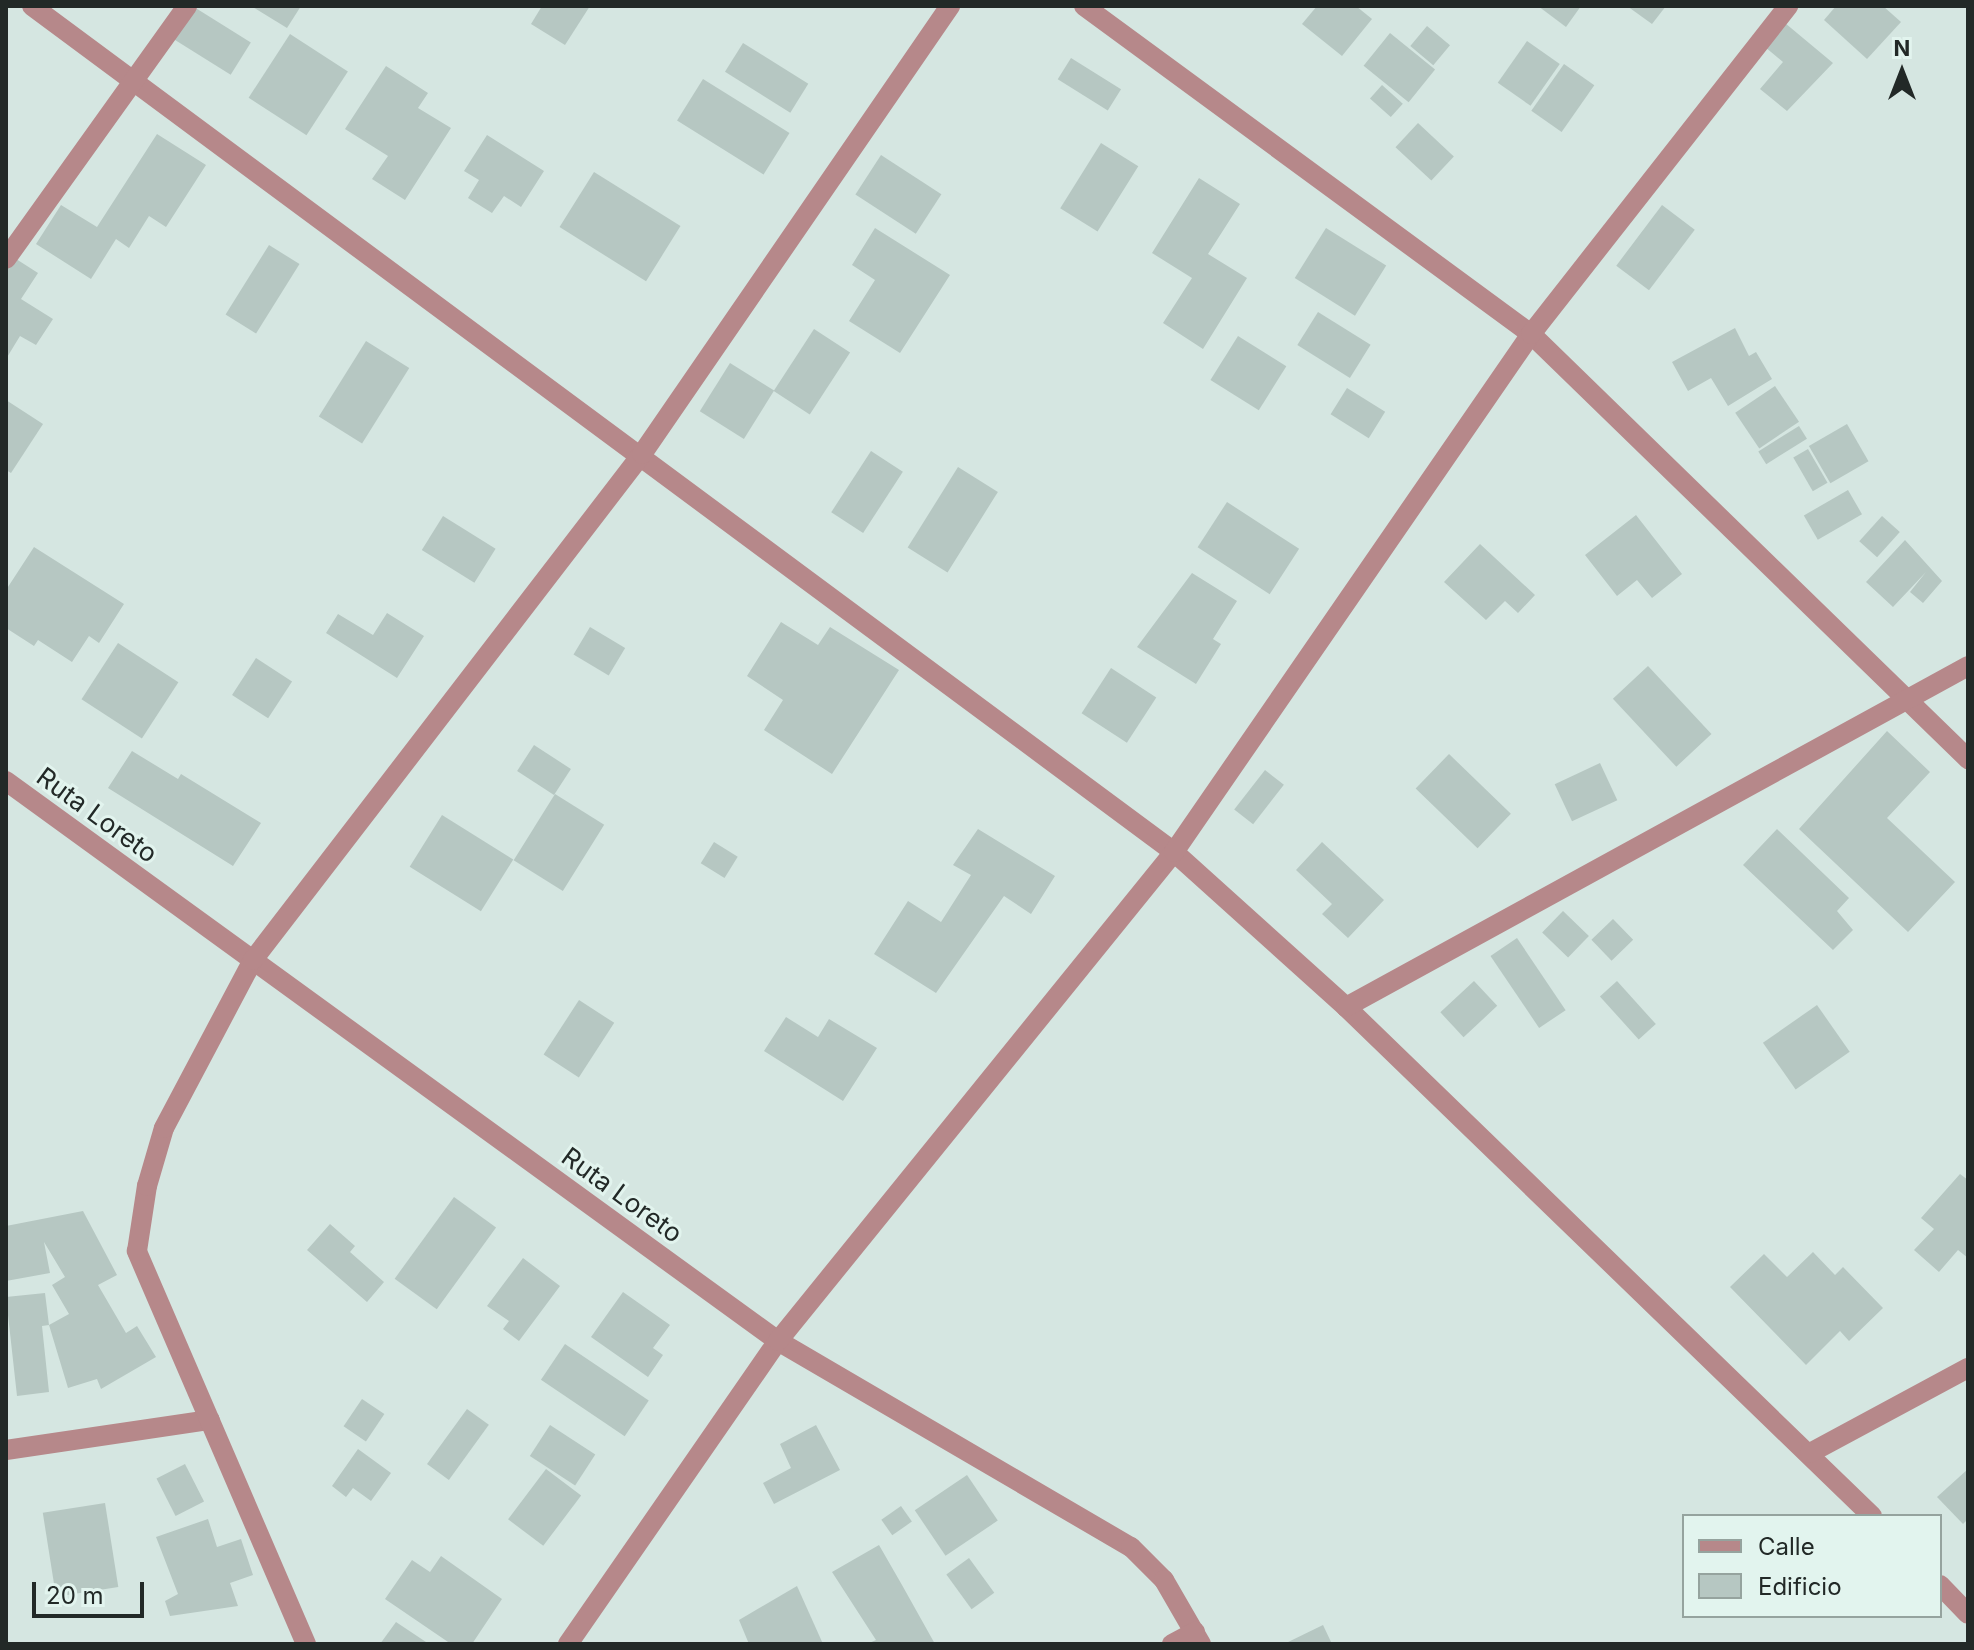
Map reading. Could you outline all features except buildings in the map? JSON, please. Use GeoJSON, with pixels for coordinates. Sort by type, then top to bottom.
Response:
{"type":"FeatureCollection","features":[{"type":"Feature","properties":{"kind":"street"},"geometry":{"type":"LineString","coordinates":[[32,6],[642,454],[1174,852],[1346,1007],[1870,1514]]}},
{"type":"Feature","properties":{"kind":"street"},"geometry":{"type":"LineString","coordinates":[[6,259],[131,80],[187,6]]}},
{"type":"Feature","properties":{"kind":"street"},"geometry":{"type":"LineString","coordinates":[[306,1644],[137,1251],[147,1186],[164,1128],[253,960],[642,454],[950,6]]}},
{"type":"Feature","properties":{"kind":"street"},"geometry":{"type":"LineString","coordinates":[[1084,6],[1531,334],[1968,759]]}},
{"type":"Feature","properties":{"kind":"street"},"geometry":{"type":"LineString","coordinates":[[568,1644],[778,1341],[1174,852],[1531,334],[1788,6]]}},
{"type":"Feature","properties":{"kind":"street"},"geometry":{"type":"LineString","coordinates":[[1346,1007],[1968,666]]}},
{"type":"Feature","properties":{"kind":"street","name":"Ruta Loreto"},"geometry":{"type":"LineString","coordinates":[[6,781],[778,1341],[1131,1547],[1164,1580],[1198,1638]]}},
{"type":"Feature","properties":{"kind":"street"},"geometry":{"type":"LineString","coordinates":[[1810,1453],[1968,1368]]}},
{"type":"Feature","properties":{"kind":"street"},"geometry":{"type":"LineString","coordinates":[[6,1450],[210,1420]]}},
{"type":"Feature","properties":{"kind":"street"},"geometry":{"type":"LineString","coordinates":[[1942,1587],[1968,1614]]}},
{"type":"Feature","properties":{"kind":"street"},"geometry":{"type":"LineString","coordinates":[[1172,1644],[1198,1638]]}}]}
